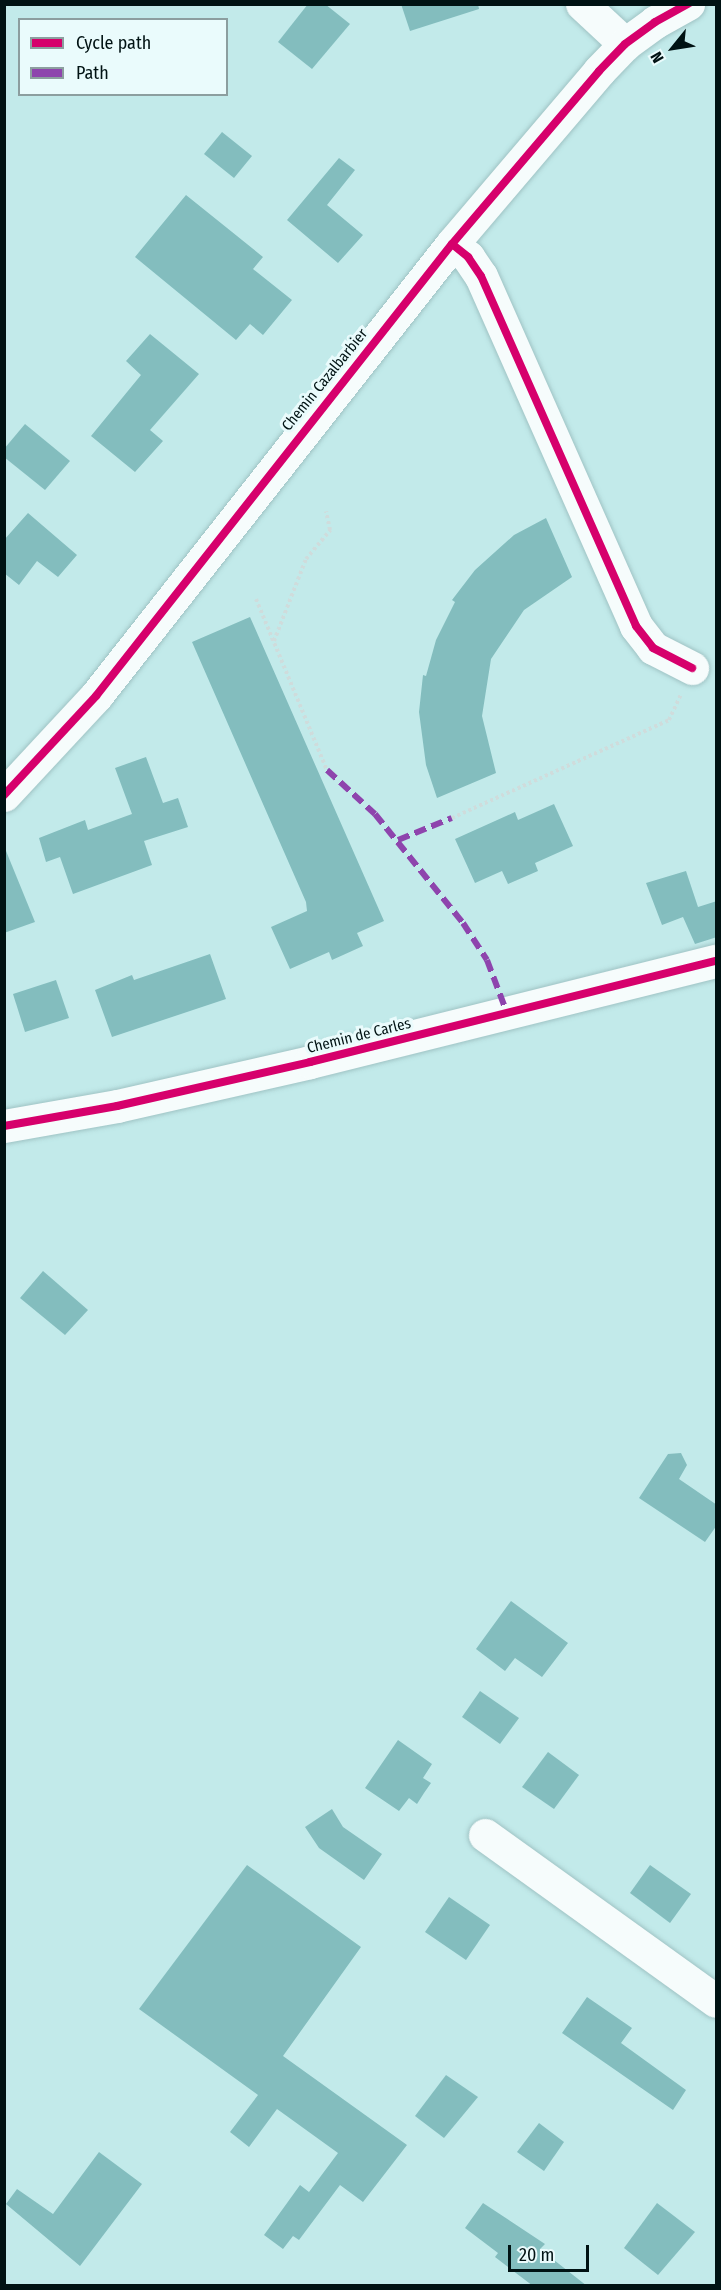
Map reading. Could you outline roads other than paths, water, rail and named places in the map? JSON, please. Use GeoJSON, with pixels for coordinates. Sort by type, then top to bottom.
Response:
{"type":"FeatureCollection","features":[{"type":"Feature","properties":{"kind":"street"},"geometry":{"type":"LineString","coordinates":[[582,4],[625,44]]}},
{"type":"Feature","properties":{"kind":"street","name":"Chemin Cazalbarbier"},"geometry":{"type":"LineString","coordinates":[[4,795],[111,677],[272,468],[452,244],[625,44],[655,22],[688,4]]}},
{"type":"Feature","properties":{"kind":"street"},"geometry":{"type":"LineString","coordinates":[[452,244],[468,257],[481,276],[636,626],[653,648],[692,668]]}},
{"type":"Feature","properties":{"kind":"street","name":"Chemin de Carles"},"geometry":{"type":"LineString","coordinates":[[4,1126],[117,1106],[310,1062],[717,961]]}},
{"type":"Feature","properties":{"kind":"street"},"geometry":{"type":"LineString","coordinates":[[485,1836],[717,2001]]}}]}
